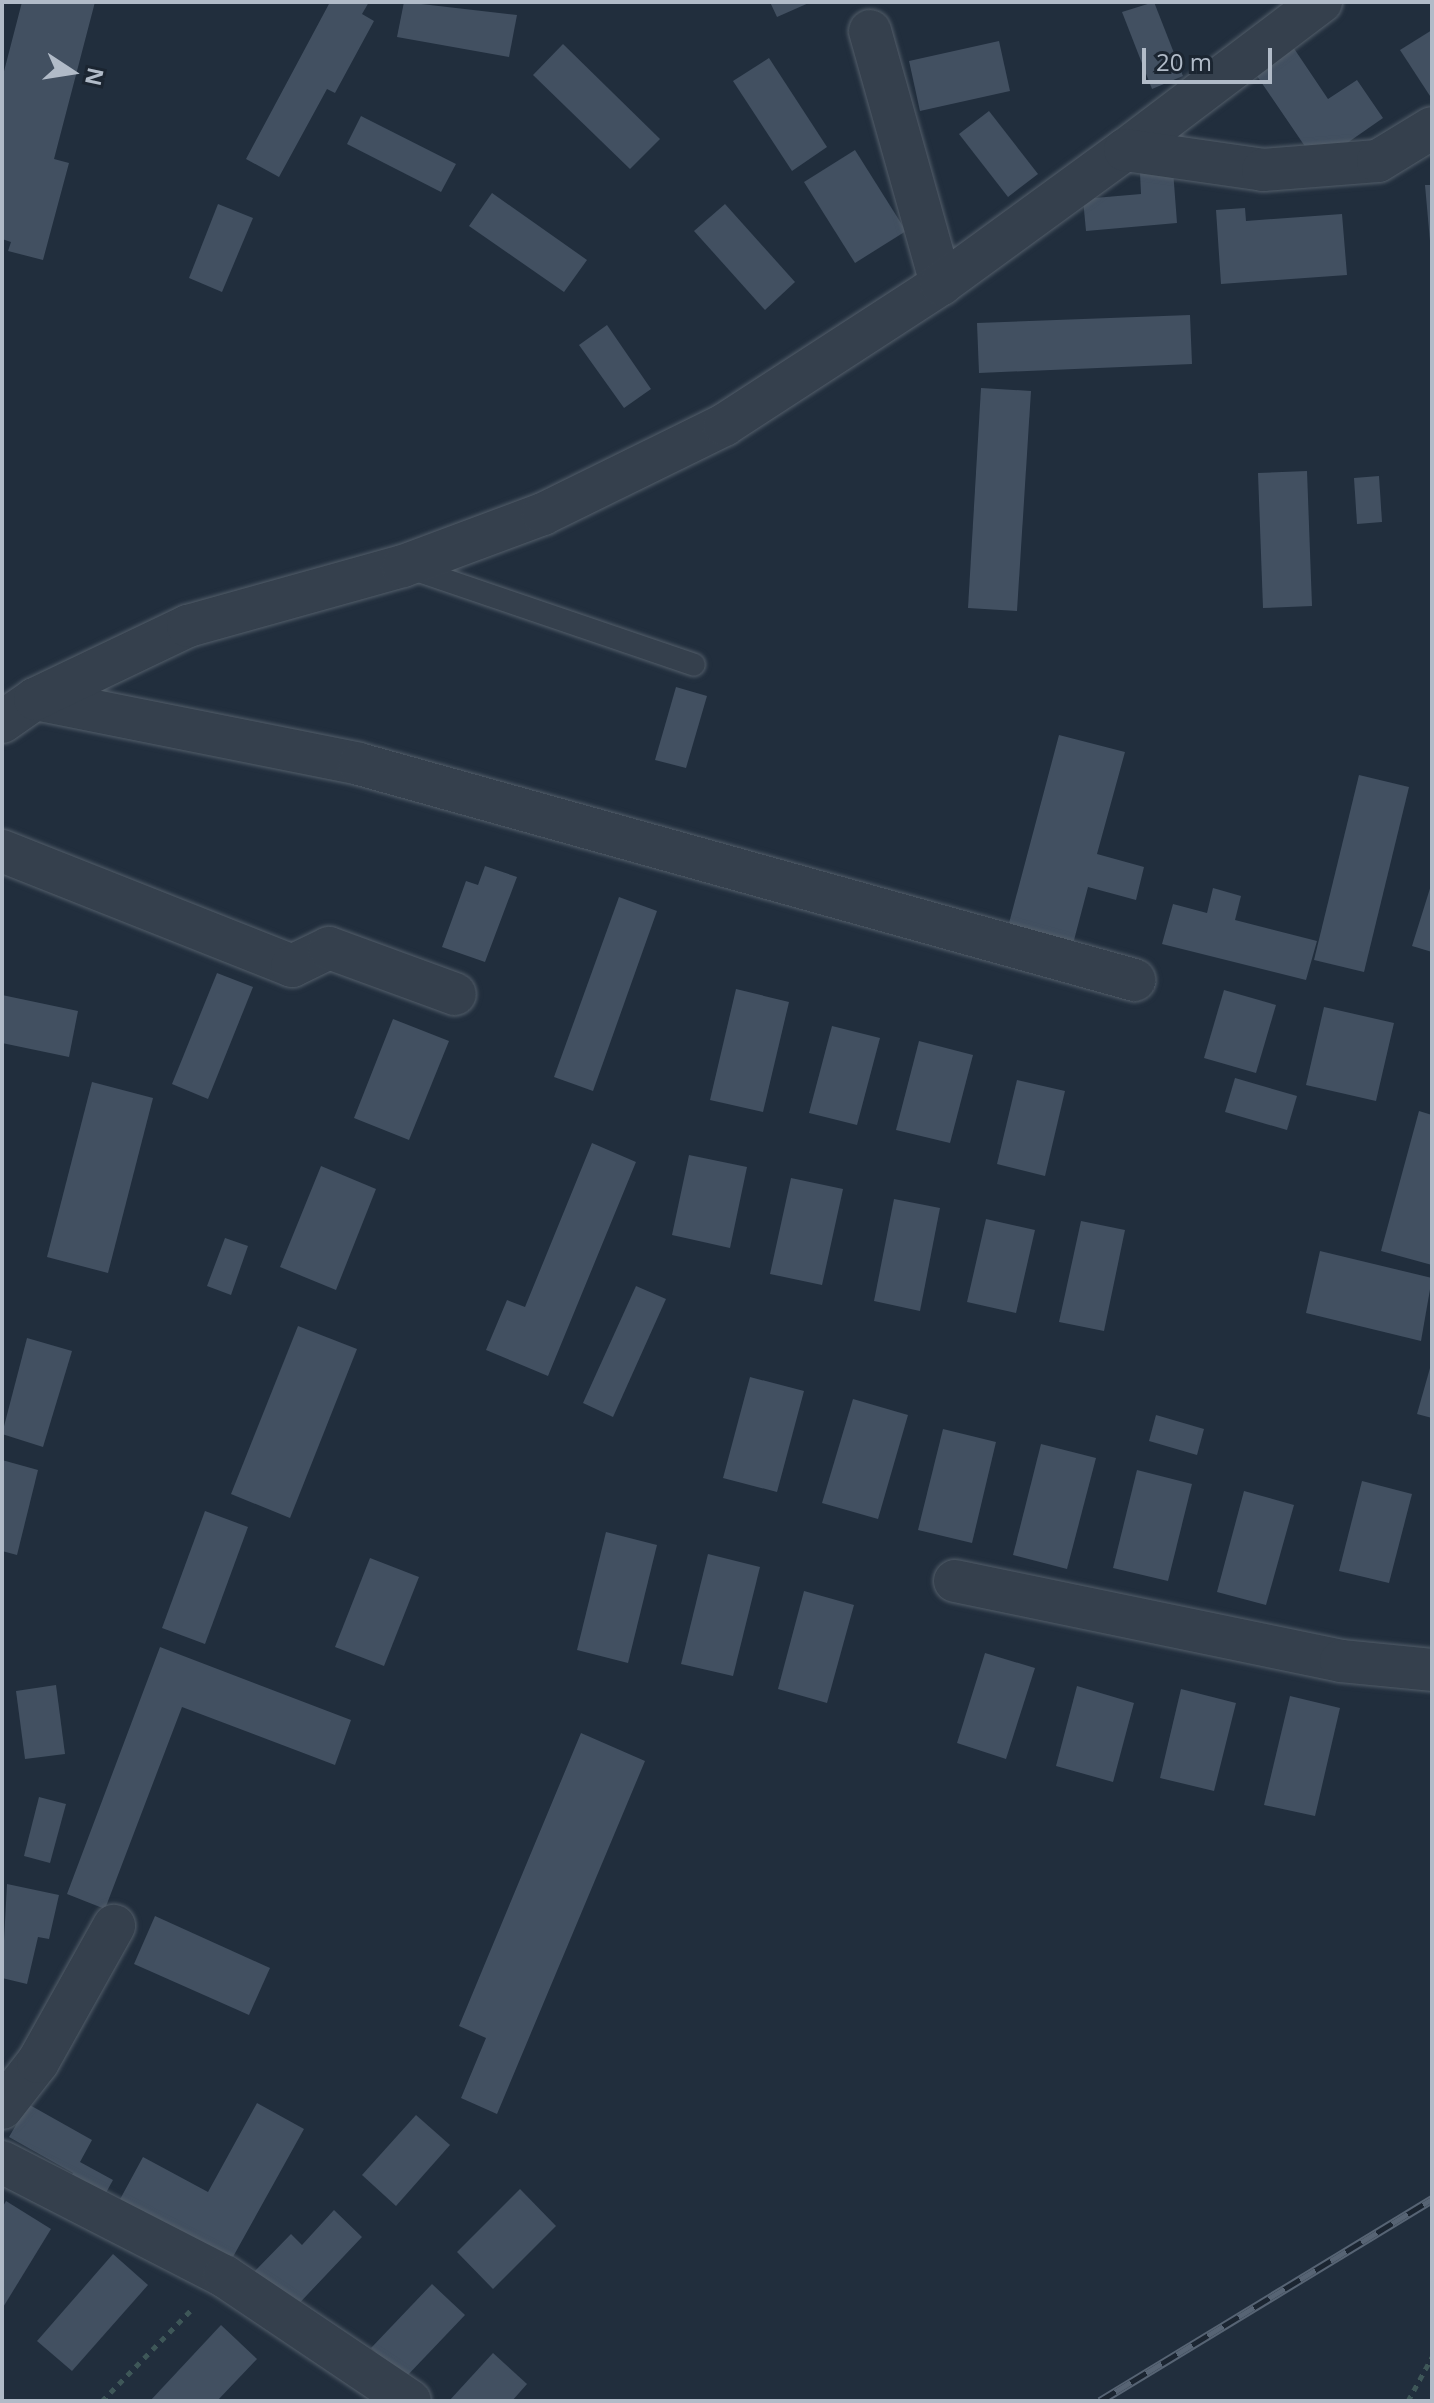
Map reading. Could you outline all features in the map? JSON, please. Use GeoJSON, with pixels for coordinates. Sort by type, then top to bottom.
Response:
{"type":"FeatureCollection","features":[{"type":"Feature","properties":{"kind":"street"},"geometry":{"type":"LineString","coordinates":[[18,711],[188,626],[403,566],[543,514],[724,425],[941,284],[1321,2]]}},
{"type":"Feature","properties":{"kind":"street"},"geometry":{"type":"LineString","coordinates":[[870,31],[941,284]]}},
{"type":"Feature","properties":{"kind":"street"},"geometry":{"type":"LineString","coordinates":[[1125,150],[1263,170],[1378,161],[1432,128]]}},
{"type":"Feature","properties":{"kind":"street"},"geometry":{"type":"LineString","coordinates":[[18,711],[359,764],[1134,980]]}},
{"type":"Feature","properties":{"kind":"street"},"geometry":{"type":"LineString","coordinates":[[2,851],[292,966],[329,948],[455,994]]}},
{"type":"Feature","properties":{"kind":"street"},"geometry":{"type":"LineString","coordinates":[[955,1581],[1341,1661],[1432,1670]]}},
{"type":"Feature","properties":{"kind":"street"},"geometry":{"type":"LineString","coordinates":[[2,2108],[38,2062],[114,1926]]}},
{"type":"Feature","properties":{"kind":"street"},"geometry":{"type":"LineString","coordinates":[[2,2162],[224,2276],[410,2401]]}},
{"type":"Feature","properties":{"kind":"lane"},"geometry":{"type":"LineString","coordinates":[[403,566],[694,665]]}},
{"type":"Feature","properties":{"kind":"path"},"geometry":{"type":"LineString","coordinates":[[102,2401],[224,2276]]}},
{"type":"Feature","properties":{"kind":"path"},"geometry":{"type":"LineString","coordinates":[[1408,2401],[1432,2357]]}},
{"type":"Feature","properties":{"kind":"building"},"geometry":{"type":"Polygon","coordinates":[[[22,2],[95,2],[54,159],[69,163],[43,260],[8,251],[11,242],[2,239],[2,79],[22,2]]]}},
{"type":"Feature","properties":{"kind":"building"},"geometry":{"type":"Polygon","coordinates":[[[330,2],[369,2],[362,14],[374,21],[335,93],[327,89],[279,177],[246,159],[330,2]]]}},
{"type":"Feature","properties":{"kind":"building"},"geometry":{"type":"Polygon","coordinates":[[[404,2],[517,15],[509,57],[397,37],[404,2]]]}},
{"type":"Feature","properties":{"kind":"building"},"geometry":{"type":"Polygon","coordinates":[[[770,2],[811,2],[777,17],[770,2]]]}},
{"type":"Feature","properties":{"kind":"building"},"geometry":{"type":"Polygon","coordinates":[[[1154,2],[1183,76],[1152,89],[1122,12],[1154,2]]]}},
{"type":"Feature","properties":{"kind":"building"},"geometry":{"type":"Polygon","coordinates":[[[1432,30],[1432,95],[1430,96],[1400,50],[1432,30]]]}},
{"type":"Feature","properties":{"kind":"building"},"geometry":{"type":"Polygon","coordinates":[[[999,41],[1010,91],[920,111],[909,61],[999,41]]]}},
{"type":"Feature","properties":{"kind":"building"},"geometry":{"type":"Polygon","coordinates":[[[563,44],[660,139],[630,169],[533,75],[563,44]]]}},
{"type":"Feature","properties":{"kind":"building"},"geometry":{"type":"Polygon","coordinates":[[[1293,47],[1328,99],[1357,80],[1383,118],[1317,164],[1255,73],[1293,47]]]}},
{"type":"Feature","properties":{"kind":"building"},"geometry":{"type":"Polygon","coordinates":[[[769,58],[827,147],[792,171],[733,81],[769,58]]]}},
{"type":"Feature","properties":{"kind":"building"},"geometry":{"type":"Polygon","coordinates":[[[989,111],[1038,174],[1008,197],[959,134],[989,111]]]}},
{"type":"Feature","properties":{"kind":"building"},"geometry":{"type":"Polygon","coordinates":[[[361,116],[456,164],[441,192],[347,144],[361,116]]]}},
{"type":"Feature","properties":{"kind":"building"},"geometry":{"type":"Polygon","coordinates":[[[855,150],[906,231],[855,263],[804,182],[855,150]]]}},
{"type":"Feature","properties":{"kind":"building"},"geometry":{"type":"Polygon","coordinates":[[[1173,170],[1177,223],[1086,231],[1083,199],[1141,194],[1140,173],[1173,170]]]}},
{"type":"Feature","properties":{"kind":"building"},"geometry":{"type":"Polygon","coordinates":[[[1425,185],[1432,185],[1430,241],[1425,185]]]}},
{"type":"Feature","properties":{"kind":"building"},"geometry":{"type":"Polygon","coordinates":[[[492,193],[587,260],[564,292],[469,226],[492,193]]]}},
{"type":"Feature","properties":{"kind":"building"},"geometry":{"type":"Polygon","coordinates":[[[218,204],[253,218],[222,292],[189,278],[218,204]]]}},
{"type":"Feature","properties":{"kind":"building"},"geometry":{"type":"Polygon","coordinates":[[[725,204],[795,282],[765,310],[694,231],[725,204]]]}},
{"type":"Feature","properties":{"kind":"building"},"geometry":{"type":"Polygon","coordinates":[[[1245,208],[1246,221],[1342,214],[1347,275],[1221,284],[1216,210],[1245,208]]]}},
{"type":"Feature","properties":{"kind":"building"},"geometry":{"type":"Polygon","coordinates":[[[1190,315],[1192,364],[979,373],[977,323],[1190,315]]]}},
{"type":"Feature","properties":{"kind":"building"},"geometry":{"type":"Polygon","coordinates":[[[607,325],[651,389],[624,408],[579,345],[607,325]]]}},
{"type":"Feature","properties":{"kind":"building"},"geometry":{"type":"Polygon","coordinates":[[[981,388],[1031,391],[1017,611],[968,608],[981,388]]]}},
{"type":"Feature","properties":{"kind":"building"},"geometry":{"type":"Polygon","coordinates":[[[1307,471],[1312,606],[1263,608],[1258,473],[1307,471]]]}},
{"type":"Feature","properties":{"kind":"building"},"geometry":{"type":"Polygon","coordinates":[[[1379,476],[1382,522],[1357,524],[1354,478],[1379,476]]]}},
{"type":"Feature","properties":{"kind":"building"},"geometry":{"type":"Polygon","coordinates":[[[676,687],[707,696],[686,768],[655,760],[676,687]]]}},
{"type":"Feature","properties":{"kind":"building"},"geometry":{"type":"Polygon","coordinates":[[[1059,735],[1125,752],[1097,854],[1144,867],[1136,900],[1088,887],[1073,944],[1008,927],[1059,735]]]}},
{"type":"Feature","properties":{"kind":"building"},"geometry":{"type":"Polygon","coordinates":[[[1359,775],[1409,787],[1364,972],[1314,960],[1359,775]]]}},
{"type":"Feature","properties":{"kind":"building"},"geometry":{"type":"Polygon","coordinates":[[[485,866],[517,877],[485,962],[442,947],[466,881],[478,885],[485,866]]]}},
{"type":"Feature","properties":{"kind":"building"},"geometry":{"type":"Polygon","coordinates":[[[1432,882],[1432,952],[1412,946],[1432,882]]]}},
{"type":"Feature","properties":{"kind":"building"},"geometry":{"type":"Polygon","coordinates":[[[1213,888],[1241,896],[1235,920],[1317,941],[1306,980],[1162,944],[1173,904],[1207,913],[1213,888]]]}},
{"type":"Feature","properties":{"kind":"building"},"geometry":{"type":"Polygon","coordinates":[[[619,897],[657,911],[593,1091],[554,1077],[619,897]]]}},
{"type":"Feature","properties":{"kind":"building"},"geometry":{"type":"Polygon","coordinates":[[[217,973],[253,987],[208,1099],[172,1084],[217,973]]]}},
{"type":"Feature","properties":{"kind":"building"},"geometry":{"type":"Polygon","coordinates":[[[736,989],[789,1002],[763,1112],[710,1100],[736,989]]]}},
{"type":"Feature","properties":{"kind":"building"},"geometry":{"type":"Polygon","coordinates":[[[1224,990],[1276,1005],[1256,1073],[1204,1058],[1224,990]]]}},
{"type":"Feature","properties":{"kind":"building"},"geometry":{"type":"Polygon","coordinates":[[[2,995],[78,1011],[69,1057],[2,1043],[2,995]]]}},
{"type":"Feature","properties":{"kind":"building"},"geometry":{"type":"Polygon","coordinates":[[[1324,1007],[1394,1023],[1376,1101],[1306,1085],[1324,1007]]]}},
{"type":"Feature","properties":{"kind":"building"},"geometry":{"type":"Polygon","coordinates":[[[393,1019],[449,1041],[409,1140],[354,1118],[393,1019]]]}},
{"type":"Feature","properties":{"kind":"building"},"geometry":{"type":"Polygon","coordinates":[[[832,1026],[880,1038],[857,1125],[809,1113],[832,1026]]]}},
{"type":"Feature","properties":{"kind":"building"},"geometry":{"type":"Polygon","coordinates":[[[919,1041],[973,1055],[950,1143],[896,1130],[919,1041]]]}},
{"type":"Feature","properties":{"kind":"building"},"geometry":{"type":"Polygon","coordinates":[[[1235,1078],[1297,1096],[1287,1130],[1225,1112],[1235,1078]]]}},
{"type":"Feature","properties":{"kind":"building"},"geometry":{"type":"Polygon","coordinates":[[[1017,1080],[1065,1091],[1045,1176],[997,1164],[1017,1080]]]}},
{"type":"Feature","properties":{"kind":"building"},"geometry":{"type":"Polygon","coordinates":[[[92,1082],[153,1098],[108,1273],[47,1257],[92,1082]]]}},
{"type":"Feature","properties":{"kind":"building"},"geometry":{"type":"Polygon","coordinates":[[[1419,1111],[1432,1115],[1432,1265],[1381,1251],[1419,1111]]]}},
{"type":"Feature","properties":{"kind":"building"},"geometry":{"type":"Polygon","coordinates":[[[592,1143],[636,1162],[548,1376],[486,1350],[507,1300],[525,1307],[592,1143]]]}},
{"type":"Feature","properties":{"kind":"building"},"geometry":{"type":"Polygon","coordinates":[[[689,1155],[747,1167],[730,1248],[672,1235],[689,1155]]]}},
{"type":"Feature","properties":{"kind":"building"},"geometry":{"type":"Polygon","coordinates":[[[321,1166],[376,1189],[336,1290],[280,1267],[321,1166]]]}},
{"type":"Feature","properties":{"kind":"building"},"geometry":{"type":"Polygon","coordinates":[[[791,1178],[843,1189],[822,1285],[770,1274],[791,1178]]]}},
{"type":"Feature","properties":{"kind":"building"},"geometry":{"type":"Polygon","coordinates":[[[894,1199],[940,1208],[920,1311],[874,1301],[894,1199]]]}},
{"type":"Feature","properties":{"kind":"building"},"geometry":{"type":"Polygon","coordinates":[[[986,1219],[1035,1230],[1016,1313],[967,1302],[986,1219]]]}},
{"type":"Feature","properties":{"kind":"building"},"geometry":{"type":"Polygon","coordinates":[[[1081,1221],[1125,1230],[1104,1331],[1059,1322],[1081,1221]]]}},
{"type":"Feature","properties":{"kind":"building"},"geometry":{"type":"Polygon","coordinates":[[[225,1238],[248,1246],[231,1295],[207,1286],[225,1238]]]}},
{"type":"Feature","properties":{"kind":"building"},"geometry":{"type":"Polygon","coordinates":[[[1320,1251],[1432,1278],[1421,1341],[1306,1313],[1320,1251]]]}},
{"type":"Feature","properties":{"kind":"building"},"geometry":{"type":"Polygon","coordinates":[[[636,1286],[666,1299],[613,1417],[583,1403],[636,1286]]]}},
{"type":"Feature","properties":{"kind":"building"},"geometry":{"type":"Polygon","coordinates":[[[298,1326],[357,1349],[290,1518],[231,1494],[298,1326]]]}},
{"type":"Feature","properties":{"kind":"building"},"geometry":{"type":"Polygon","coordinates":[[[27,1338],[72,1351],[43,1447],[2,1434],[27,1338]]]}},
{"type":"Feature","properties":{"kind":"building"},"geometry":{"type":"Polygon","coordinates":[[[1432,1361],[1432,1418],[1417,1414],[1432,1361]]]}},
{"type":"Feature","properties":{"kind":"building"},"geometry":{"type":"Polygon","coordinates":[[[750,1377],[804,1391],[777,1492],[723,1478],[750,1377]]]}},
{"type":"Feature","properties":{"kind":"building"},"geometry":{"type":"Polygon","coordinates":[[[853,1399],[908,1415],[878,1519],[822,1503],[853,1399]]]}},
{"type":"Feature","properties":{"kind":"building"},"geometry":{"type":"Polygon","coordinates":[[[1156,1415],[1204,1429],[1197,1455],[1149,1441],[1156,1415]]]}},
{"type":"Feature","properties":{"kind":"building"},"geometry":{"type":"Polygon","coordinates":[[[943,1429],[996,1442],[972,1543],[918,1530],[943,1429]]]}},
{"type":"Feature","properties":{"kind":"building"},"geometry":{"type":"Polygon","coordinates":[[[1041,1444],[1096,1458],[1067,1569],[1013,1555],[1041,1444]]]}},
{"type":"Feature","properties":{"kind":"building"},"geometry":{"type":"Polygon","coordinates":[[[2,1460],[38,1470],[17,1555],[2,1551],[2,1460]]]}},
{"type":"Feature","properties":{"kind":"building"},"geometry":{"type":"Polygon","coordinates":[[[1137,1470],[1192,1484],[1168,1581],[1113,1568],[1137,1470]]]}},
{"type":"Feature","properties":{"kind":"building"},"geometry":{"type":"Polygon","coordinates":[[[1362,1481],[1412,1494],[1389,1583],[1339,1571],[1362,1481]]]}},
{"type":"Feature","properties":{"kind":"building"},"geometry":{"type":"Polygon","coordinates":[[[1244,1491],[1294,1505],[1266,1605],[1217,1592],[1244,1491]]]}},
{"type":"Feature","properties":{"kind":"building"},"geometry":{"type":"Polygon","coordinates":[[[205,1511],[248,1527],[205,1644],[162,1628],[205,1511]]]}},
{"type":"Feature","properties":{"kind":"building"},"geometry":{"type":"Polygon","coordinates":[[[606,1532],[657,1545],[628,1663],[577,1650],[606,1532]]]}},
{"type":"Feature","properties":{"kind":"building"},"geometry":{"type":"Polygon","coordinates":[[[708,1554],[760,1567],[733,1676],[681,1664],[708,1554]]]}},
{"type":"Feature","properties":{"kind":"building"},"geometry":{"type":"Polygon","coordinates":[[[370,1558],[419,1577],[384,1666],[335,1647],[370,1558]]]}},
{"type":"Feature","properties":{"kind":"building"},"geometry":{"type":"Polygon","coordinates":[[[804,1591],[854,1605],[827,1703],[778,1689],[804,1591]]]}},
{"type":"Feature","properties":{"kind":"building"},"geometry":{"type":"Polygon","coordinates":[[[160,1647],[351,1720],[335,1765],[182,1707],[105,1909],[67,1894],[160,1647]]]}},
{"type":"Feature","properties":{"kind":"building"},"geometry":{"type":"Polygon","coordinates":[[[985,1653],[1035,1668],[1006,1759],[957,1743],[985,1653]]]}},
{"type":"Feature","properties":{"kind":"building"},"geometry":{"type":"Polygon","coordinates":[[[56,1685],[65,1754],[25,1759],[16,1691],[56,1685]]]}},
{"type":"Feature","properties":{"kind":"building"},"geometry":{"type":"Polygon","coordinates":[[[1077,1686],[1134,1703],[1113,1782],[1056,1766],[1077,1686]]]}},
{"type":"Feature","properties":{"kind":"building"},"geometry":{"type":"Polygon","coordinates":[[[1181,1689],[1236,1703],[1214,1791],[1160,1778],[1181,1689]]]}},
{"type":"Feature","properties":{"kind":"building"},"geometry":{"type":"Polygon","coordinates":[[[1290,1696],[1340,1708],[1315,1816],[1264,1805],[1290,1696]]]}},
{"type":"Feature","properties":{"kind":"building"},"geometry":{"type":"Polygon","coordinates":[[[581,1733],[645,1761],[497,2114],[461,2098],[486,2038],[459,2026],[581,1733]]]}},
{"type":"Feature","properties":{"kind":"building"},"geometry":{"type":"Polygon","coordinates":[[[39,1797],[66,1804],[50,1863],[24,1856],[39,1797]]]}},
{"type":"Feature","properties":{"kind":"building"},"geometry":{"type":"Polygon","coordinates":[[[7,1884],[59,1895],[49,1939],[38,1937],[27,1984],[2,1978],[7,1884]]]}},
{"type":"Feature","properties":{"kind":"building"},"geometry":{"type":"Polygon","coordinates":[[[155,1916],[270,1968],[249,2015],[134,1964],[155,1916]]]}},
{"type":"Feature","properties":{"kind":"building"},"geometry":{"type":"Polygon","coordinates":[[[257,2103],[304,2129],[229,2264],[118,2203],[143,2157],[208,2192],[257,2103]]]}},
{"type":"Feature","properties":{"kind":"building"},"geometry":{"type":"Polygon","coordinates":[[[28,2104],[92,2140],[80,2162],[113,2180],[102,2200],[68,2181],[73,2173],[9,2137],[28,2104]]]}},
{"type":"Feature","properties":{"kind":"building"},"geometry":{"type":"Polygon","coordinates":[[[416,2115],[450,2145],[396,2206],[362,2175],[416,2115]]]}},
{"type":"Feature","properties":{"kind":"building"},"geometry":{"type":"Polygon","coordinates":[[[520,2189],[556,2226],[493,2289],[457,2252],[520,2189]]]}},
{"type":"Feature","properties":{"kind":"building"},"geometry":{"type":"Polygon","coordinates":[[[6,2201],[51,2229],[2,2309],[2,2208],[6,2201]]]}},
{"type":"Feature","properties":{"kind":"building"},"geometry":{"type":"Polygon","coordinates":[[[334,2210],[362,2237],[290,2313],[251,2275],[291,2234],[302,2245],[334,2210]]]}},
{"type":"Feature","properties":{"kind":"building"},"geometry":{"type":"Polygon","coordinates":[[[113,2254],[148,2285],[72,2371],[37,2341],[113,2254]]]}},
{"type":"Feature","properties":{"kind":"building"},"geometry":{"type":"Polygon","coordinates":[[[432,2284],[465,2315],[404,2379],[371,2348],[432,2284]]]}},
{"type":"Feature","properties":{"kind":"building"},"geometry":{"type":"Polygon","coordinates":[[[221,2325],[257,2359],[217,2401],[150,2401],[221,2325]]]}},
{"type":"Feature","properties":{"kind":"building"},"geometry":{"type":"Polygon","coordinates":[[[493,2353],[527,2384],[512,2401],[449,2401],[493,2353]]]}},
{"type":"Feature","properties":{"kind":"railway"},"geometry":{"type":"LineString","coordinates":[[1100,2401],[1432,2199]]}}]}
